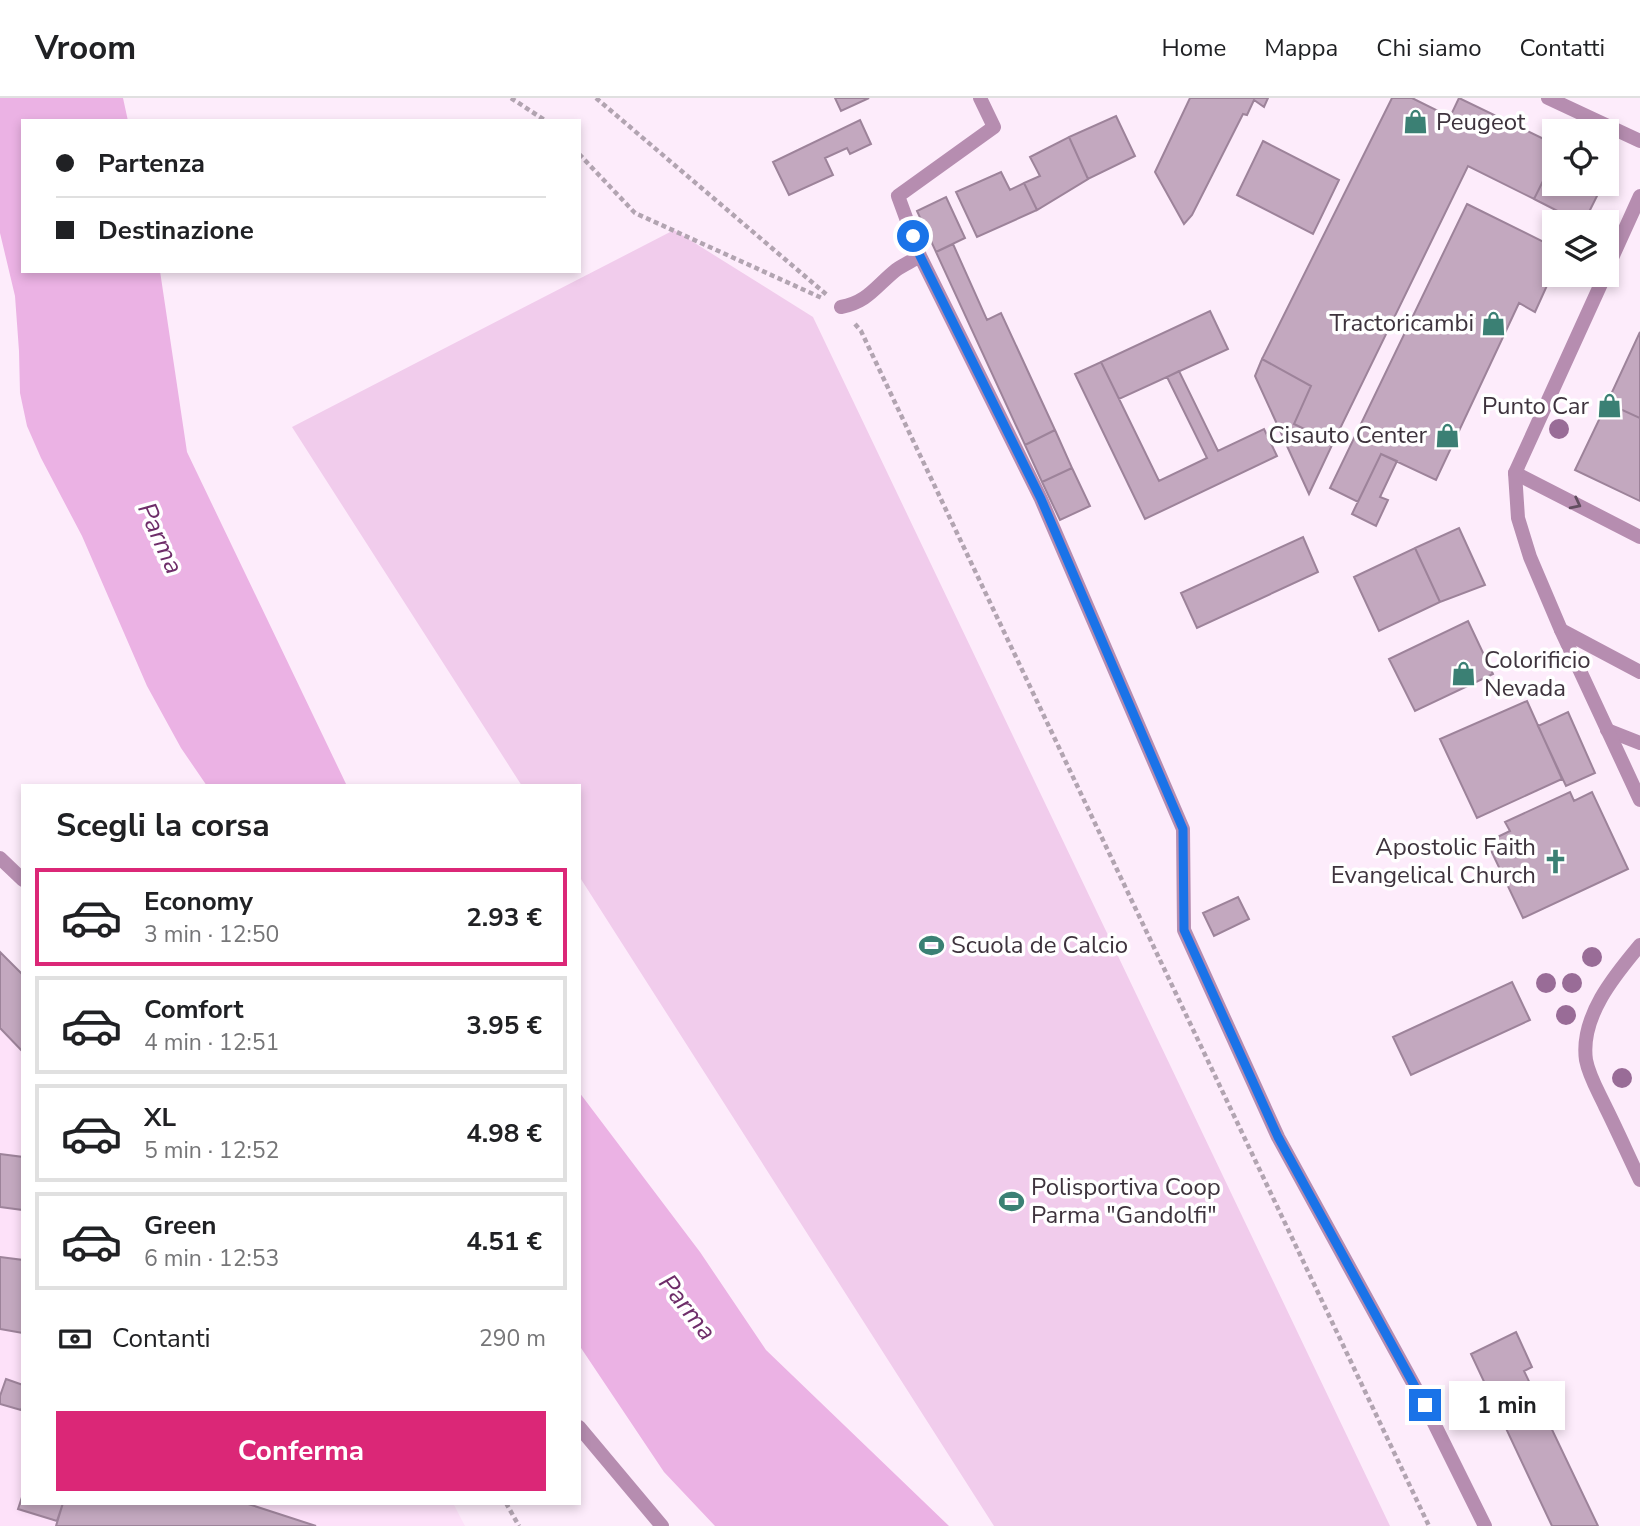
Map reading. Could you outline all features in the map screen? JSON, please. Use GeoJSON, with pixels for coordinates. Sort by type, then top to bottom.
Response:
{"type":"FeatureCollection","features":[{"type":"Feature","properties":{"kind":"street"},"geometry":{"type":"LineString","coordinates":[[980,98],[993,127],[898,195],[920,256],[1041,499],[1183,829],[1184,930],[1278,1137],[1425,1405],[1486,1526]]}},
{"type":"Feature","properties":{"kind":"street"},"geometry":{"type":"LineString","coordinates":[[1548,98],[1640,141]]}},
{"type":"Feature","properties":{"kind":"street"},"geometry":{"type":"LineString","coordinates":[[1619,244],[1640,196]]}},
{"type":"Feature","properties":{"kind":"street"},"geometry":{"type":"LineString","coordinates":[[841,307],[861,301],[896,271],[920,256]]}},
{"type":"Feature","properties":{"kind":"street"},"geometry":{"type":"LineString","coordinates":[[1600,287],[1515,473],[1518,518],[1530,557],[1561,630],[1640,800]]}},
{"type":"Feature","properties":{"kind":"street"},"geometry":{"type":"LineString","coordinates":[[1515,473],[1640,537]]}},
{"type":"Feature","properties":{"kind":"street"},"geometry":{"type":"LineString","coordinates":[[1561,630],[1640,672]]}},
{"type":"Feature","properties":{"kind":"street"},"geometry":{"type":"LineString","coordinates":[[1607,730],[1640,743]]}},
{"type":"Feature","properties":{"kind":"street"},"geometry":{"type":"LineString","coordinates":[[0,858],[21,878]]}},
{"type":"Feature","properties":{"kind":"street"},"geometry":{"type":"LineString","coordinates":[[1640,945],[1613,978],[1596,1009],[1587,1035],[1586,1054],[1591,1078],[1640,1180]]}},
{"type":"Feature","properties":{"kind":"street"},"geometry":{"type":"LineString","coordinates":[[581,1429],[662,1526]]}},
{"type":"Feature","properties":{"kind":"path"},"geometry":{"type":"LineString","coordinates":[[511,98],[543,119]]}},
{"type":"Feature","properties":{"kind":"path"},"geometry":{"type":"LineString","coordinates":[[596,98],[841,307],[861,331],[1429,1526]]}},
{"type":"Feature","properties":{"kind":"path"},"geometry":{"type":"LineString","coordinates":[[581,156],[635,213],[841,307]]}},
{"type":"Feature","properties":{"kind":"path"},"geometry":{"type":"LineString","coordinates":[[507,1505],[519,1526]]}},
{"type":"Feature","properties":{"kind":"shaded area","name":"Polisportiva Coop Parma \"Gandolfi\""},"geometry":{"type":"Polygon","coordinates":[[[674,230],[813,317],[1390,1526],[994,1526],[581,879],[581,784],[521,784],[292,427],[674,230]]]}},
{"type":"Feature","properties":{"kind":"shaded area"},"geometry":{"type":"Polygon","coordinates":[[[0,965],[21,986],[21,1505],[454,1505],[465,1526],[0,1526],[0,965]]]}},
{"type":"Feature","properties":{"kind":"water","name":"Parma"},"geometry":{"type":"Polygon","coordinates":[[[0,98],[123,98],[128,119],[21,119],[21,273],[160,273],[187,452],[346,784],[206,784],[181,748],[147,686],[82,536],[27,426],[20,393],[15,296],[0,233],[0,98]]]}},
{"type":"Feature","properties":{"kind":"water","name":"Parma"},"geometry":{"type":"Polygon","coordinates":[[[581,1095],[700,1252],[766,1350],[949,1526],[715,1526],[664,1472],[581,1348],[581,1095]]]}},
{"type":"Feature","properties":{"kind":"building"},"geometry":{"type":"Polygon","coordinates":[[[835,98],[869,98],[841,111],[835,98]]]}},
{"type":"Feature","properties":{"kind":"building"},"geometry":{"type":"Polygon","coordinates":[[[1190,98],[1268,98],[1264,107],[1254,100],[1247,115],[1243,114],[1192,215],[1184,224],[1155,172],[1190,98]]]}},
{"type":"Feature","properties":{"kind":"building"},"geometry":{"type":"Polygon","coordinates":[[[1392,98],[1412,98],[1450,117],[1459,98],[1542,138],[1542,183],[1534,199],[1468,166],[1333,443],[1294,424],[1311,386],[1262,359],[1392,98]]]}},
{"type":"Feature","properties":{"kind":"building"},"geometry":{"type":"Polygon","coordinates":[[[1116,116],[1135,156],[1088,179],[1069,137],[1116,116]]]}},
{"type":"Feature","properties":{"kind":"building"},"geometry":{"type":"Polygon","coordinates":[[[860,120],[871,144],[850,154],[847,148],[825,158],[833,175],[789,195],[773,162],[860,120]]]}},
{"type":"Feature","properties":{"kind":"building"},"geometry":{"type":"Polygon","coordinates":[[[1069,137],[1088,179],[1037,210],[1024,183],[1040,176],[1030,157],[1069,137]]]}},
{"type":"Feature","properties":{"kind":"building"},"geometry":{"type":"Polygon","coordinates":[[[1263,141],[1339,180],[1313,234],[1237,195],[1263,141]]]}},
{"type":"Feature","properties":{"kind":"building"},"geometry":{"type":"Polygon","coordinates":[[[1001,172],[1010,190],[1024,183],[1037,210],[977,237],[956,192],[1001,172]]]}},
{"type":"Feature","properties":{"kind":"building"},"geometry":{"type":"Polygon","coordinates":[[[1542,183],[1542,196],[1597,196],[1590,210],[1556,210],[1534,199],[1542,183]]]}},
{"type":"Feature","properties":{"kind":"building"},"geometry":{"type":"Polygon","coordinates":[[[946,197],[965,238],[936,252],[917,211],[946,197]]]}},
{"type":"Feature","properties":{"kind":"building"},"geometry":{"type":"Polygon","coordinates":[[[1467,204],[1542,241],[1542,287],[1546,287],[1535,312],[1519,303],[1436,480],[1381,454],[1358,502],[1330,488],[1467,204]]]}},
{"type":"Feature","properties":{"kind":"building"},"geometry":{"type":"Polygon","coordinates":[[[953,244],[987,320],[1001,313],[1055,430],[1025,445],[936,252],[953,244]]]}},
{"type":"Feature","properties":{"kind":"building"},"geometry":{"type":"Polygon","coordinates":[[[1210,311],[1228,349],[1119,399],[1101,362],[1210,311]]]}},
{"type":"Feature","properties":{"kind":"building"},"geometry":{"type":"Polygon","coordinates":[[[1640,332],[1640,418],[1607,403],[1640,332]]]}},
{"type":"Feature","properties":{"kind":"building"},"geometry":{"type":"Polygon","coordinates":[[[1262,359],[1311,386],[1294,424],[1333,443],[1309,494],[1255,376],[1262,359]]]}},
{"type":"Feature","properties":{"kind":"building"},"geometry":{"type":"Polygon","coordinates":[[[1101,362],[1159,481],[1207,458],[1167,377],[1179,371],[1218,451],[1264,429],[1277,456],[1145,519],[1075,374],[1101,362]]]}},
{"type":"Feature","properties":{"kind":"building"},"geometry":{"type":"Polygon","coordinates":[[[1607,403],[1640,418],[1640,501],[1575,470],[1607,403]]]}},
{"type":"Feature","properties":{"kind":"building"},"geometry":{"type":"Polygon","coordinates":[[[1055,430],[1072,468],[1042,482],[1025,445],[1055,430]]]}},
{"type":"Feature","properties":{"kind":"building"},"geometry":{"type":"Polygon","coordinates":[[[1381,454],[1397,461],[1380,497],[1388,500],[1376,526],[1352,514],[1381,454]]]}},
{"type":"Feature","properties":{"kind":"building"},"geometry":{"type":"Polygon","coordinates":[[[1072,468],[1090,506],[1060,520],[1042,482],[1072,468]]]}},
{"type":"Feature","properties":{"kind":"building"},"geometry":{"type":"Polygon","coordinates":[[[1459,528],[1485,585],[1440,602],[1415,548],[1459,528]]]}},
{"type":"Feature","properties":{"kind":"building"},"geometry":{"type":"Polygon","coordinates":[[[1303,537],[1318,572],[1197,628],[1181,593],[1303,537]]]}},
{"type":"Feature","properties":{"kind":"building"},"geometry":{"type":"Polygon","coordinates":[[[1415,548],[1440,602],[1379,631],[1354,577],[1415,548]]]}},
{"type":"Feature","properties":{"kind":"building"},"geometry":{"type":"Polygon","coordinates":[[[1468,621],[1493,674],[1415,711],[1389,659],[1468,621]]]}},
{"type":"Feature","properties":{"kind":"building"},"geometry":{"type":"Polygon","coordinates":[[[1527,701],[1562,779],[1477,818],[1440,739],[1527,701]]]}},
{"type":"Feature","properties":{"kind":"building"},"geometry":{"type":"Polygon","coordinates":[[[1568,712],[1595,773],[1566,786],[1538,726],[1568,712]]]}},
{"type":"Feature","properties":{"kind":"building"},"geometry":{"type":"Polygon","coordinates":[[[1570,792],[1574,801],[1592,792],[1628,869],[1523,918],[1487,842],[1510,831],[1505,822],[1570,792]]]}},
{"type":"Feature","properties":{"kind":"building"},"geometry":{"type":"Polygon","coordinates":[[[1238,897],[1249,919],[1214,936],[1203,913],[1238,897]]]}},
{"type":"Feature","properties":{"kind":"building"},"geometry":{"type":"Polygon","coordinates":[[[0,952],[21,973],[21,1050],[0,1028],[0,952]]]}},
{"type":"Feature","properties":{"kind":"building"},"geometry":{"type":"Polygon","coordinates":[[[1512,982],[1530,1020],[1411,1075],[1393,1037],[1512,982]]]}},
{"type":"Feature","properties":{"kind":"building"},"geometry":{"type":"Polygon","coordinates":[[[0,1154],[21,1157],[21,1210],[0,1207],[0,1154]]]}},
{"type":"Feature","properties":{"kind":"building"},"geometry":{"type":"Polygon","coordinates":[[[0,1257],[21,1260],[21,1333],[0,1329],[0,1257]]]}},
{"type":"Feature","properties":{"kind":"building"},"geometry":{"type":"Polygon","coordinates":[[[1516,1332],[1532,1367],[1524,1371],[1598,1526],[1552,1526],[1471,1354],[1516,1332]]]}},
{"type":"Feature","properties":{"kind":"building"},"geometry":{"type":"Polygon","coordinates":[[[6,1379],[21,1384],[21,1410],[0,1404],[6,1379]]]}},
{"type":"Feature","properties":{"kind":"building"},"geometry":{"type":"Polygon","coordinates":[[[21,1500],[21,1505],[62,1505],[57,1521],[18,1509],[21,1500]]]}},
{"type":"Feature","properties":{"kind":"building"},"geometry":{"type":"Polygon","coordinates":[[[62,1505],[251,1505],[316,1526],[56,1526],[62,1505]]]}},
{"type":"Feature","properties":{"kind":"place","name":"Peugeot"},"geometry":{"type":"Point","coordinates":[1416,122]}},
{"type":"Feature","properties":{"kind":"place","name":"Tractoricambi"},"geometry":{"type":"Point","coordinates":[1494,323]}},
{"type":"Feature","properties":{"kind":"place","name":"Punto Car"},"geometry":{"type":"Point","coordinates":[1609,406]}},
{"type":"Feature","properties":{"kind":"place","name":"Cisauto Center"},"geometry":{"type":"Point","coordinates":[1447,435]}},
{"type":"Feature","properties":{"kind":"place","name":"Colorificio Nevada"},"geometry":{"type":"Point","coordinates":[1464,674]}},
{"type":"Feature","properties":{"kind":"place","name":"Apostolic Faith Evangelical Church"},"geometry":{"type":"Point","coordinates":[1556,861]}},
{"type":"Feature","properties":{"kind":"place","name":"Scuola de Calcio"},"geometry":{"type":"Point","coordinates":[931,945]}},
{"type":"Feature","properties":{"kind":"place","name":"Polisportiva Coop Parma \"Gandolfi\""},"geometry":{"type":"Point","coordinates":[1011,1201]}},
{"type":"Feature","properties":{"kind":"route"},"geometry":{"type":"LineString","coordinates":[[913,236],[920,256],[1041,499],[1183,829],[1184,930],[1278,1137],[1425,1405]]}}]}
